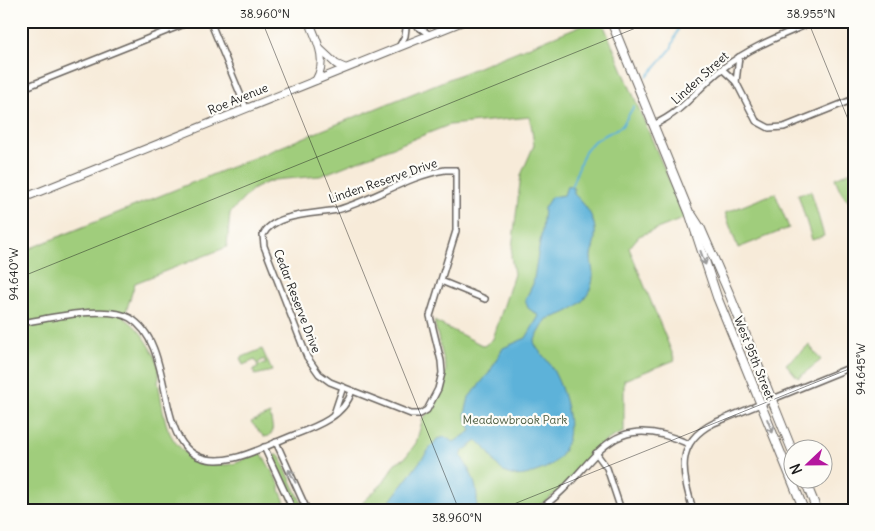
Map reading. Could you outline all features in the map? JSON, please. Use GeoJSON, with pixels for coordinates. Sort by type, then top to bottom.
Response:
{"type":"FeatureCollection","features":[{"type":"Feature","properties":{"kind":"main road"},"geometry":{"type":"LineString","coordinates":[[309,21],[321,49],[336,64],[346,68]]}},
{"type":"Feature","properties":{"kind":"main road","name":"Roe Avenue"},"geometry":{"type":"LineString","coordinates":[[21,199],[464,21]]}},
{"type":"Feature","properties":{"kind":"main road","name":"West 95th Street"},"geometry":{"type":"LineString","coordinates":[[611,21],[689,212],[694,232],[717,297],[804,510]]}},
{"type":"Feature","properties":{"kind":"main road"},"geometry":{"type":"LineString","coordinates":[[316,81],[320,70],[321,49]]}},
{"type":"Feature","properties":{"kind":"main road","name":"West 95th Street"},"geometry":{"type":"LineString","coordinates":[[689,212],[701,229],[715,261],[787,438]]}},
{"type":"Feature","properties":{"kind":"main road"},"geometry":{"type":"LineString","coordinates":[[808,488],[817,510]]}},
{"type":"Feature","properties":{"kind":"street"},"geometry":{"type":"LineString","coordinates":[[21,89],[192,21]]}},
{"type":"Feature","properties":{"kind":"street"},"geometry":{"type":"LineString","coordinates":[[210,21],[246,108]]}},
{"type":"Feature","properties":{"kind":"street"},"geometry":{"type":"LineString","coordinates":[[398,48],[406,36],[408,21],[430,35]]}},
{"type":"Feature","properties":{"kind":"street","name":"Linden Street"},"geometry":{"type":"LineString","coordinates":[[653,125],[678,113],[722,69],[739,57],[761,44],[815,21]]}},
{"type":"Feature","properties":{"kind":"street"},"geometry":{"type":"LineString","coordinates":[[736,82],[739,57]]}},
{"type":"Feature","properties":{"kind":"street"},"geometry":{"type":"LineString","coordinates":[[722,69],[736,82],[756,121],[769,128],[784,127],[854,99]]}},
{"type":"Feature","properties":{"kind":"street","name":"Linden Reserve Drive"},"geometry":{"type":"LineString","coordinates":[[263,235],[267,228],[299,215],[342,208],[434,172],[456,170],[456,231],[440,281]]}},
{"type":"Feature","properties":{"kind":"street","name":"Cedar Reserve Drive"},"geometry":{"type":"LineString","coordinates":[[263,235],[264,246],[310,363],[325,379],[411,414],[420,414],[427,410],[438,390],[442,373],[430,316],[440,281]]}},
{"type":"Feature","properties":{"kind":"street"},"geometry":{"type":"LineString","coordinates":[[440,281],[485,299]]}},
{"type":"Feature","properties":{"kind":"street"},"geometry":{"type":"LineString","coordinates":[[21,322],[100,312],[129,317],[144,330],[152,344],[164,381],[172,425],[180,440],[187,448],[204,457],[218,460],[234,458],[323,422],[346,406],[352,391]]}},
{"type":"Feature","properties":{"kind":"street"},"geometry":{"type":"LineString","coordinates":[[693,510],[683,471],[684,456],[689,444],[708,426],[854,366]]}},
{"type":"Feature","properties":{"kind":"street"},"geometry":{"type":"LineString","coordinates":[[334,414],[343,387]]}},
{"type":"Feature","properties":{"kind":"street"},"geometry":{"type":"LineString","coordinates":[[538,510],[563,492],[606,444],[624,435],[641,431],[657,432],[689,444]]}},
{"type":"Feature","properties":{"kind":"street"},"geometry":{"type":"LineString","coordinates":[[276,442],[307,510]]}},
{"type":"Feature","properties":{"kind":"street"},"geometry":{"type":"LineString","coordinates":[[264,447],[293,510]]}},
{"type":"Feature","properties":{"kind":"street"},"geometry":{"type":"LineString","coordinates":[[596,453],[607,468],[621,510]]}},
{"type":"Feature","properties":{"kind":"green space","name":"Meadowbrook Park"},"geometry":{"type":"Polygon","coordinates":[[[592,21],[602,21],[685,218],[639,236],[629,248],[675,360],[624,380],[624,432],[612,437],[596,449],[556,493],[531,510],[355,510],[384,482],[395,463],[405,458],[416,443],[423,418],[433,408],[441,392],[446,369],[434,321],[484,346],[493,339],[514,274],[511,256],[521,175],[534,145],[530,117],[449,125],[320,176],[274,180],[261,185],[252,190],[230,213],[227,247],[135,283],[124,318],[144,337],[155,356],[158,365],[158,382],[165,418],[170,433],[176,442],[191,457],[211,464],[232,464],[256,453],[262,454],[280,485],[280,490],[288,510],[21,510],[21,252],[592,21]]]}},
{"type":"Feature","properties":{"kind":"green space"},"geometry":{"type":"Polygon","coordinates":[[[854,170],[854,203],[844,196],[835,178],[854,170]]]}},
{"type":"Feature","properties":{"kind":"green space"},"geometry":{"type":"Polygon","coordinates":[[[811,191],[824,236],[812,240],[798,194],[811,191]]]}},
{"type":"Feature","properties":{"kind":"green space"},"geometry":{"type":"Polygon","coordinates":[[[775,193],[789,228],[738,248],[725,213],[775,193]]]}},
{"type":"Feature","properties":{"kind":"green space"},"geometry":{"type":"Polygon","coordinates":[[[809,345],[821,360],[798,378],[786,364],[809,345]]]}},
{"type":"Feature","properties":{"kind":"green space"},"geometry":{"type":"Polygon","coordinates":[[[262,349],[272,371],[255,375],[253,370],[258,368],[257,365],[266,364],[264,359],[257,364],[255,360],[243,365],[240,358],[262,349]]]}},
{"type":"Feature","properties":{"kind":"green space"},"geometry":{"type":"Polygon","coordinates":[[[270,414],[273,431],[269,436],[264,437],[251,422],[270,414]]]}},
{"type":"Feature","properties":{"kind":"green space"},"geometry":{"type":"Polygon","coordinates":[[[275,455],[279,455],[305,510],[295,510],[272,459],[275,455]]]}},
{"type":"Feature","properties":{"kind":"water"},"geometry":{"type":"Polygon","coordinates":[[[567,186],[574,188],[574,194],[583,203],[594,225],[595,240],[591,256],[592,285],[584,300],[578,305],[563,314],[547,319],[534,341],[556,375],[562,390],[569,421],[568,436],[564,450],[555,462],[541,470],[516,476],[503,471],[477,441],[463,451],[461,456],[469,469],[476,488],[476,510],[383,510],[437,439],[445,437],[454,442],[471,431],[465,414],[469,397],[489,373],[503,348],[526,338],[539,316],[528,308],[525,300],[533,284],[544,208],[551,197],[564,195],[567,186]]]}},
{"type":"Feature","properties":{"kind":"waterway"},"geometry":{"type":"LineString","coordinates":[[647,77],[671,49],[681,21]]}},
{"type":"Feature","properties":{"kind":"waterway"},"geometry":{"type":"LineString","coordinates":[[571,187],[585,151],[594,141],[622,126],[634,106]]}}]}
